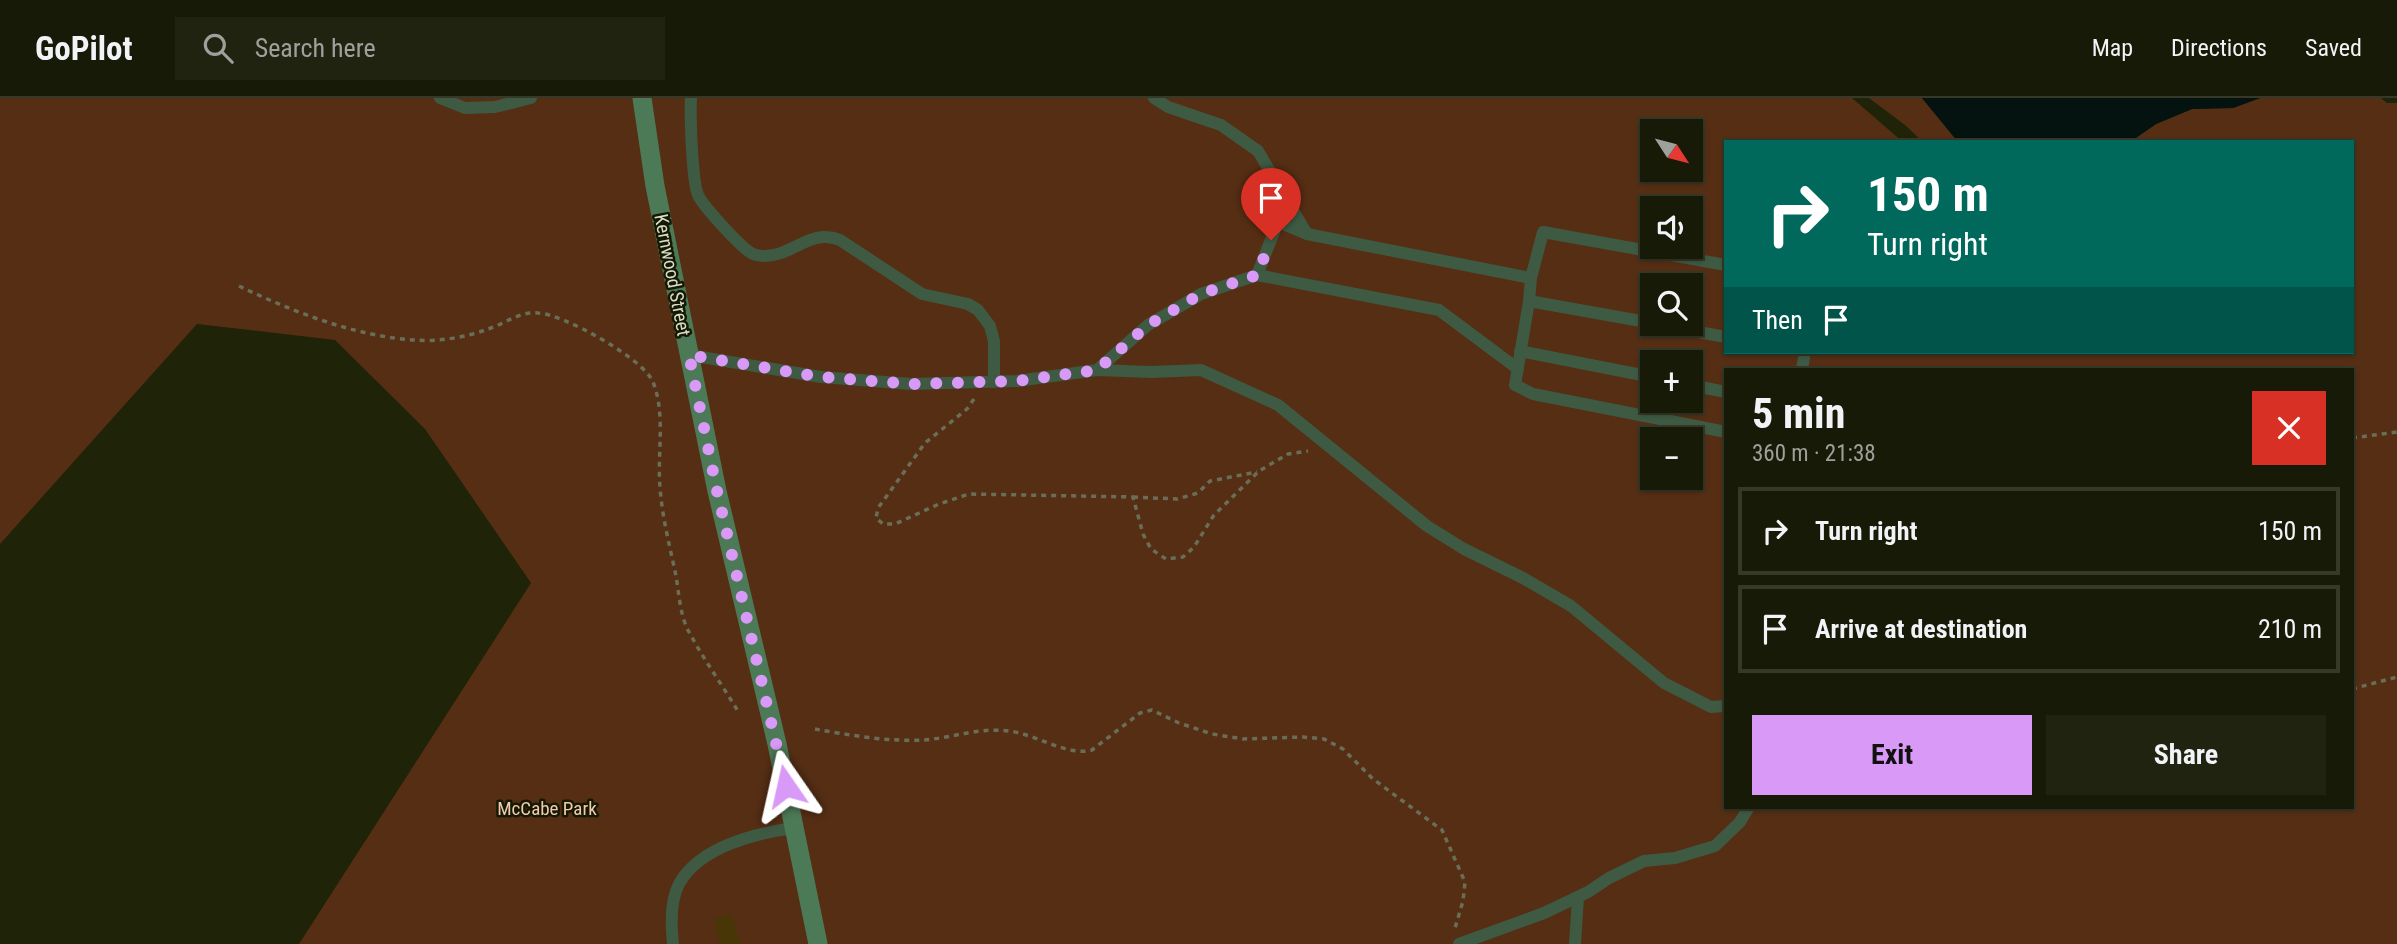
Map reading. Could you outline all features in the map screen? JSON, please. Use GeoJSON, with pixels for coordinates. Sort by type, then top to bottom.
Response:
{"type":"FeatureCollection","features":[{"type":"Feature","properties":{"kind":"main road","name":"Kernwood Street"},"geometry":{"type":"LineString","coordinates":[[642,98],[655,186],[717,491],[777,744],[818,944]]}},
{"type":"Feature","properties":{"kind":"lane"},"geometry":{"type":"LineString","coordinates":[[440,98],[465,108],[495,107],[531,98]]}},
{"type":"Feature","properties":{"kind":"lane"},"geometry":{"type":"LineString","coordinates":[[691,98],[698,195],[736,240],[754,255],[764,256],[777,254],[828,235],[840,240],[922,294],[968,304],[978,310],[990,326],[995,341],[994,382]]}},
{"type":"Feature","properties":{"kind":"lane"},"geometry":{"type":"LineString","coordinates":[[1154,98],[1168,107],[1221,125],[1258,151],[1307,234]]}},
{"type":"Feature","properties":{"kind":"lane"},"geometry":{"type":"LineString","coordinates":[[1257,275],[1278,222],[1307,234],[1531,278]]}},
{"type":"Feature","properties":{"kind":"lane"},"geometry":{"type":"LineString","coordinates":[[1724,265],[1543,232],[1531,278],[1515,385],[1533,394],[1724,432]]}},
{"type":"Feature","properties":{"kind":"lane"},"geometry":{"type":"LineString","coordinates":[[1097,370],[1148,325],[1201,294],[1257,275],[1439,310],[1518,369]]}},
{"type":"Feature","properties":{"kind":"lane"},"geometry":{"type":"LineString","coordinates":[[1529,301],[1640,322]]}},
{"type":"Feature","properties":{"kind":"lane"},"geometry":{"type":"LineString","coordinates":[[1703,333],[1724,337]]}},
{"type":"Feature","properties":{"kind":"lane"},"geometry":{"type":"LineString","coordinates":[[1520,351],[1640,375]]}},
{"type":"Feature","properties":{"kind":"lane"},"geometry":{"type":"LineString","coordinates":[[689,355],[834,378],[911,384],[1017,381],[1097,370],[1200,370],[1278,405],[1427,526],[1464,549],[1572,606],[1664,684],[1711,707],[1724,706]]}},
{"type":"Feature","properties":{"kind":"lane"},"geometry":{"type":"LineString","coordinates":[[1703,388],[1724,392]]}},
{"type":"Feature","properties":{"kind":"lane"},"geometry":{"type":"LineString","coordinates":[[1459,944],[1544,913],[1643,860],[1675,858],[1715,846],[1740,822],[1748,809]]}},
{"type":"Feature","properties":{"kind":"lane"},"geometry":{"type":"LineString","coordinates":[[673,944],[670,923],[678,886],[695,863],[731,844],[760,833],[794,828]]}},
{"type":"Feature","properties":{"kind":"lane"},"geometry":{"type":"LineString","coordinates":[[1575,944],[1578,897]]}},
{"type":"Feature","properties":{"kind":"path"},"geometry":{"type":"LineString","coordinates":[[239,286],[274,303],[322,320],[362,331],[417,341],[464,335],[489,329],[518,315],[538,313],[559,319],[613,345],[638,363],[652,379],[658,398],[659,486],[688,631],[739,713]]}},
{"type":"Feature","properties":{"kind":"path"},"geometry":{"type":"LineString","coordinates":[[994,382],[981,390],[967,409],[925,443],[878,508],[876,518],[883,524],[895,524],[969,494],[1177,499],[1198,493],[1210,481],[1259,471]]}},
{"type":"Feature","properties":{"kind":"path"},"geometry":{"type":"LineString","coordinates":[[2354,438],[2397,432]]}},
{"type":"Feature","properties":{"kind":"path"},"geometry":{"type":"LineString","coordinates":[[1133,497],[1143,534],[1151,549],[1166,559],[1183,557],[1194,547],[1214,514],[1259,471],[1288,454],[1329,446]]}},
{"type":"Feature","properties":{"kind":"path"},"geometry":{"type":"LineString","coordinates":[[2354,688],[2397,677]]}},
{"type":"Feature","properties":{"kind":"path"},"geometry":{"type":"LineString","coordinates":[[815,729],[862,736],[922,740],[992,729],[1035,737],[1069,751],[1082,753],[1092,750],[1140,713],[1152,710],[1212,734],[1243,739],[1324,739],[1343,749],[1373,779],[1442,830],[1465,882],[1463,901],[1454,931]]}},
{"type":"Feature","properties":{"kind":"green space","name":"McCabe Park"},"geometry":{"type":"Polygon","coordinates":[[[0,98],[1852,98],[1901,140],[1724,140],[1724,354],[2354,354],[2354,140],[2133,140],[2156,124],[2192,109],[2233,108],[2260,98],[2381,98],[2387,103],[2397,103],[2397,944],[299,944],[531,583],[425,429],[335,340],[197,324],[0,544],[0,98]]]}},
{"type":"Feature","properties":{"kind":"green space"},"geometry":{"type":"Polygon","coordinates":[[[1869,98],[1922,98],[1956,140],[1921,140],[1869,98]]]}},
{"type":"Feature","properties":{"kind":"shaded area"},"geometry":{"type":"Polygon","coordinates":[[[1922,98],[2260,98],[2233,108],[2192,109],[2156,124],[2133,140],[1956,140],[1922,98]]]}},
{"type":"Feature","properties":{"kind":"building"},"geometry":{"type":"Polygon","coordinates":[[[732,914],[740,944],[720,944],[714,919],[732,914]]]}},
{"type":"Feature","properties":{"kind":"route"},"geometry":{"type":"LineString","coordinates":[[786,786],[717,491],[689,355],[821,377],[911,384],[1017,381],[1097,370],[1148,325],[1201,294],[1257,275],[1271,240]]}}]}
